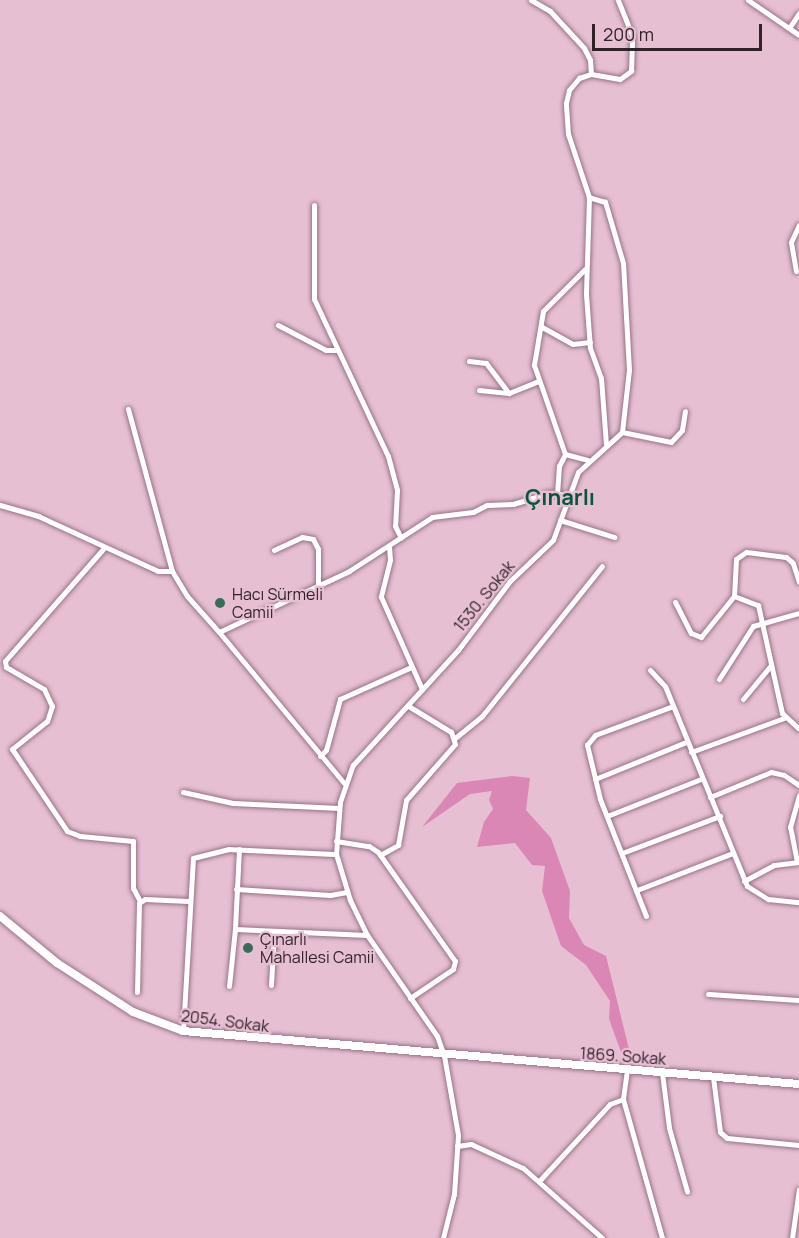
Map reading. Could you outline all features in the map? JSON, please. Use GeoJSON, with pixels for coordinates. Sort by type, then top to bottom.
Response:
{"type":"FeatureCollection","features":[{"type":"Feature","properties":{"kind":"main road","name":"2054. Sokak"},"geometry":{"type":"LineString","coordinates":[[0,916],[57,963],[133,1012],[183,1031],[444,1056]]}},
{"type":"Feature","properties":{"kind":"main road","name":"1869. Sokak"},"geometry":{"type":"LineString","coordinates":[[444,1056],[799,1084]]}},
{"type":"Feature","properties":{"kind":"street"},"geometry":{"type":"LineString","coordinates":[[531,0],[550,11],[584,48],[590,60],[591,74]]}},
{"type":"Feature","properties":{"kind":"street"},"geometry":{"type":"LineString","coordinates":[[606,444],[601,378],[590,342],[585,269],[589,197],[568,134],[566,103],[574,83],[591,74],[620,79],[631,71],[632,36],[618,0]]}},
{"type":"Feature","properties":{"kind":"street"},"geometry":{"type":"LineString","coordinates":[[748,0],[799,35]]}},
{"type":"Feature","properties":{"kind":"street"},"geometry":{"type":"LineString","coordinates":[[789,28],[799,13]]}},
{"type":"Feature","properties":{"kind":"street"},"geometry":{"type":"LineString","coordinates":[[589,197],[605,202],[623,263],[629,369],[622,432],[671,442],[682,430],[685,411]]}},
{"type":"Feature","properties":{"kind":"street"},"geometry":{"type":"LineString","coordinates":[[314,205],[312,293],[336,350],[388,456],[397,490],[395,526],[401,538]]}},
{"type":"Feature","properties":{"kind":"street"},"geometry":{"type":"LineString","coordinates":[[796,271],[791,242],[799,225]]}},
{"type":"Feature","properties":{"kind":"street"},"geometry":{"type":"LineString","coordinates":[[557,494],[559,466],[565,454],[534,365],[543,311],[585,269]]}},
{"type":"Feature","properties":{"kind":"street"},"geometry":{"type":"LineString","coordinates":[[278,325],[326,350],[336,350]]}},
{"type":"Feature","properties":{"kind":"street"},"geometry":{"type":"LineString","coordinates":[[542,327],[573,344],[590,342]]}},
{"type":"Feature","properties":{"kind":"street"},"geometry":{"type":"LineString","coordinates":[[469,361],[486,363],[509,393]]}},
{"type":"Feature","properties":{"kind":"street"},"geometry":{"type":"LineString","coordinates":[[479,390],[509,393],[538,381]]}},
{"type":"Feature","properties":{"kind":"street"},"geometry":{"type":"LineString","coordinates":[[128,409],[172,571],[187,596],[344,783]]}},
{"type":"Feature","properties":{"kind":"street","name":"1530. Sokak"},"geometry":{"type":"LineString","coordinates":[[443,1238],[454,1194],[457,1146],[444,1056],[437,1036],[368,935],[347,892],[336,854],[339,808],[344,783],[353,765],[410,707],[422,689],[458,650],[510,581],[553,540],[567,495],[587,460],[622,432]]}},
{"type":"Feature","properties":{"kind":"street"},"geometry":{"type":"LineString","coordinates":[[565,454],[587,460]]}},
{"type":"Feature","properties":{"kind":"street"},"geometry":{"type":"LineString","coordinates":[[219,632],[318,584],[389,546],[432,517],[557,494],[567,495]]}},
{"type":"Feature","properties":{"kind":"street"},"geometry":{"type":"LineString","coordinates":[[0,505],[38,516],[103,549],[158,571],[172,571]]}},
{"type":"Feature","properties":{"kind":"street"},"geometry":{"type":"LineString","coordinates":[[560,520],[614,537]]}},
{"type":"Feature","properties":{"kind":"street"},"geometry":{"type":"LineString","coordinates":[[274,550],[302,537],[314,539],[318,549],[318,584]]}},
{"type":"Feature","properties":{"kind":"street"},"geometry":{"type":"LineString","coordinates":[[389,546],[389,567],[381,597],[396,626],[409,668],[422,689]]}},
{"type":"Feature","properties":{"kind":"street"},"geometry":{"type":"LineString","coordinates":[[103,549],[6,660],[6,667],[44,689],[52,706],[47,721],[12,749],[68,831],[80,836],[134,841],[134,888],[140,901],[137,992]]}},
{"type":"Feature","properties":{"kind":"street"},"geometry":{"type":"LineString","coordinates":[[675,602],[692,633],[701,637],[734,596],[736,561],[743,553],[786,557],[793,563],[799,582]]}},
{"type":"Feature","properties":{"kind":"street"},"geometry":{"type":"LineString","coordinates":[[380,855],[398,844],[406,800],[452,751],[455,738],[482,716],[602,566]]}},
{"type":"Feature","properties":{"kind":"street"},"geometry":{"type":"LineString","coordinates":[[734,596],[755,602],[784,718],[799,729]]}},
{"type":"Feature","properties":{"kind":"street"},"geometry":{"type":"LineString","coordinates":[[719,679],[751,627],[799,613]]}},
{"type":"Feature","properties":{"kind":"street"},"geometry":{"type":"LineString","coordinates":[[743,699],[771,665]]}},
{"type":"Feature","properties":{"kind":"street"},"geometry":{"type":"LineString","coordinates":[[320,756],[326,750],[340,699],[409,668]]}},
{"type":"Feature","properties":{"kind":"street"},"geometry":{"type":"LineString","coordinates":[[650,670],[661,680],[673,706],[701,779],[720,816],[744,881],[768,898],[799,902]]}},
{"type":"Feature","properties":{"kind":"street"},"geometry":{"type":"LineString","coordinates":[[646,916],[607,816],[587,747],[591,738],[673,706]]}},
{"type":"Feature","properties":{"kind":"street"},"geometry":{"type":"LineString","coordinates":[[410,707],[455,738]]}},
{"type":"Feature","properties":{"kind":"street"},"geometry":{"type":"LineString","coordinates":[[691,752],[784,718]]}},
{"type":"Feature","properties":{"kind":"street"},"geometry":{"type":"LineString","coordinates":[[595,779],[686,742]]}},
{"type":"Feature","properties":{"kind":"street"},"geometry":{"type":"LineString","coordinates":[[710,797],[771,772],[784,775],[799,785]]}},
{"type":"Feature","properties":{"kind":"street"},"geometry":{"type":"LineString","coordinates":[[607,816],[701,779]]}},
{"type":"Feature","properties":{"kind":"street"},"geometry":{"type":"LineString","coordinates":[[183,792],[233,803],[339,808]]}},
{"type":"Feature","properties":{"kind":"street"},"geometry":{"type":"LineString","coordinates":[[744,881],[774,865],[798,862],[790,826],[799,795]]}},
{"type":"Feature","properties":{"kind":"street"},"geometry":{"type":"LineString","coordinates":[[622,853],[720,816]]}},
{"type":"Feature","properties":{"kind":"street"},"geometry":{"type":"LineString","coordinates":[[336,841],[369,846],[380,855],[456,961],[453,969],[410,998]]}},
{"type":"Feature","properties":{"kind":"street"},"geometry":{"type":"LineString","coordinates":[[229,986],[235,929],[239,849]]}},
{"type":"Feature","properties":{"kind":"street"},"geometry":{"type":"LineString","coordinates":[[183,1031],[188,901],[193,858],[216,850],[239,849],[336,854]]}},
{"type":"Feature","properties":{"kind":"street"},"geometry":{"type":"LineString","coordinates":[[637,890],[733,853]]}},
{"type":"Feature","properties":{"kind":"street"},"geometry":{"type":"LineString","coordinates":[[236,889],[330,895],[347,892]]}},
{"type":"Feature","properties":{"kind":"street"},"geometry":{"type":"LineString","coordinates":[[140,901],[188,901]]}},
{"type":"Feature","properties":{"kind":"street"},"geometry":{"type":"LineString","coordinates":[[235,929],[368,935]]}},
{"type":"Feature","properties":{"kind":"street"},"geometry":{"type":"LineString","coordinates":[[271,985],[274,932]]}},
{"type":"Feature","properties":{"kind":"street"},"geometry":{"type":"LineString","coordinates":[[708,994],[799,1000]]}},
{"type":"Feature","properties":{"kind":"street"},"geometry":{"type":"LineString","coordinates":[[627,1070],[623,1099],[662,1238]]}},
{"type":"Feature","properties":{"kind":"street"},"geometry":{"type":"LineString","coordinates":[[662,1073],[669,1128],[687,1191]]}},
{"type":"Feature","properties":{"kind":"street"},"geometry":{"type":"LineString","coordinates":[[713,1077],[720,1132],[727,1138],[799,1145]]}},
{"type":"Feature","properties":{"kind":"street"},"geometry":{"type":"LineString","coordinates":[[540,1180],[610,1104],[623,1099]]}},
{"type":"Feature","properties":{"kind":"street"},"geometry":{"type":"LineString","coordinates":[[457,1146],[471,1144],[490,1150],[540,1180],[602,1238]]}},
{"type":"Feature","properties":{"kind":"street"},"geometry":{"type":"LineString","coordinates":[[792,1238],[799,1189]]}},
{"type":"Feature","properties":{"kind":"shaded area"},"geometry":{"type":"Polygon","coordinates":[[[512,776],[530,778],[526,810],[551,838],[570,891],[569,918],[584,945],[606,956],[629,1049],[621,1052],[609,1019],[610,1001],[586,965],[561,946],[542,891],[545,866],[532,865],[515,843],[477,847],[484,822],[493,809],[489,800],[492,791],[470,794],[422,827],[457,783],[512,776]]]}},
{"type":"Feature","properties":{"kind":"place","name":"Hacı Sürmeli Camii"},"geometry":{"type":"Point","coordinates":[220,603]}},
{"type":"Feature","properties":{"kind":"place","name":"Çınarlı Mahallesi Camii"},"geometry":{"type":"Point","coordinates":[248,948]}},
{"type":"Feature","properties":{"kind":"district","name":"Çınarlı"},"geometry":{"type":"Point","coordinates":[560,498]}}]}
